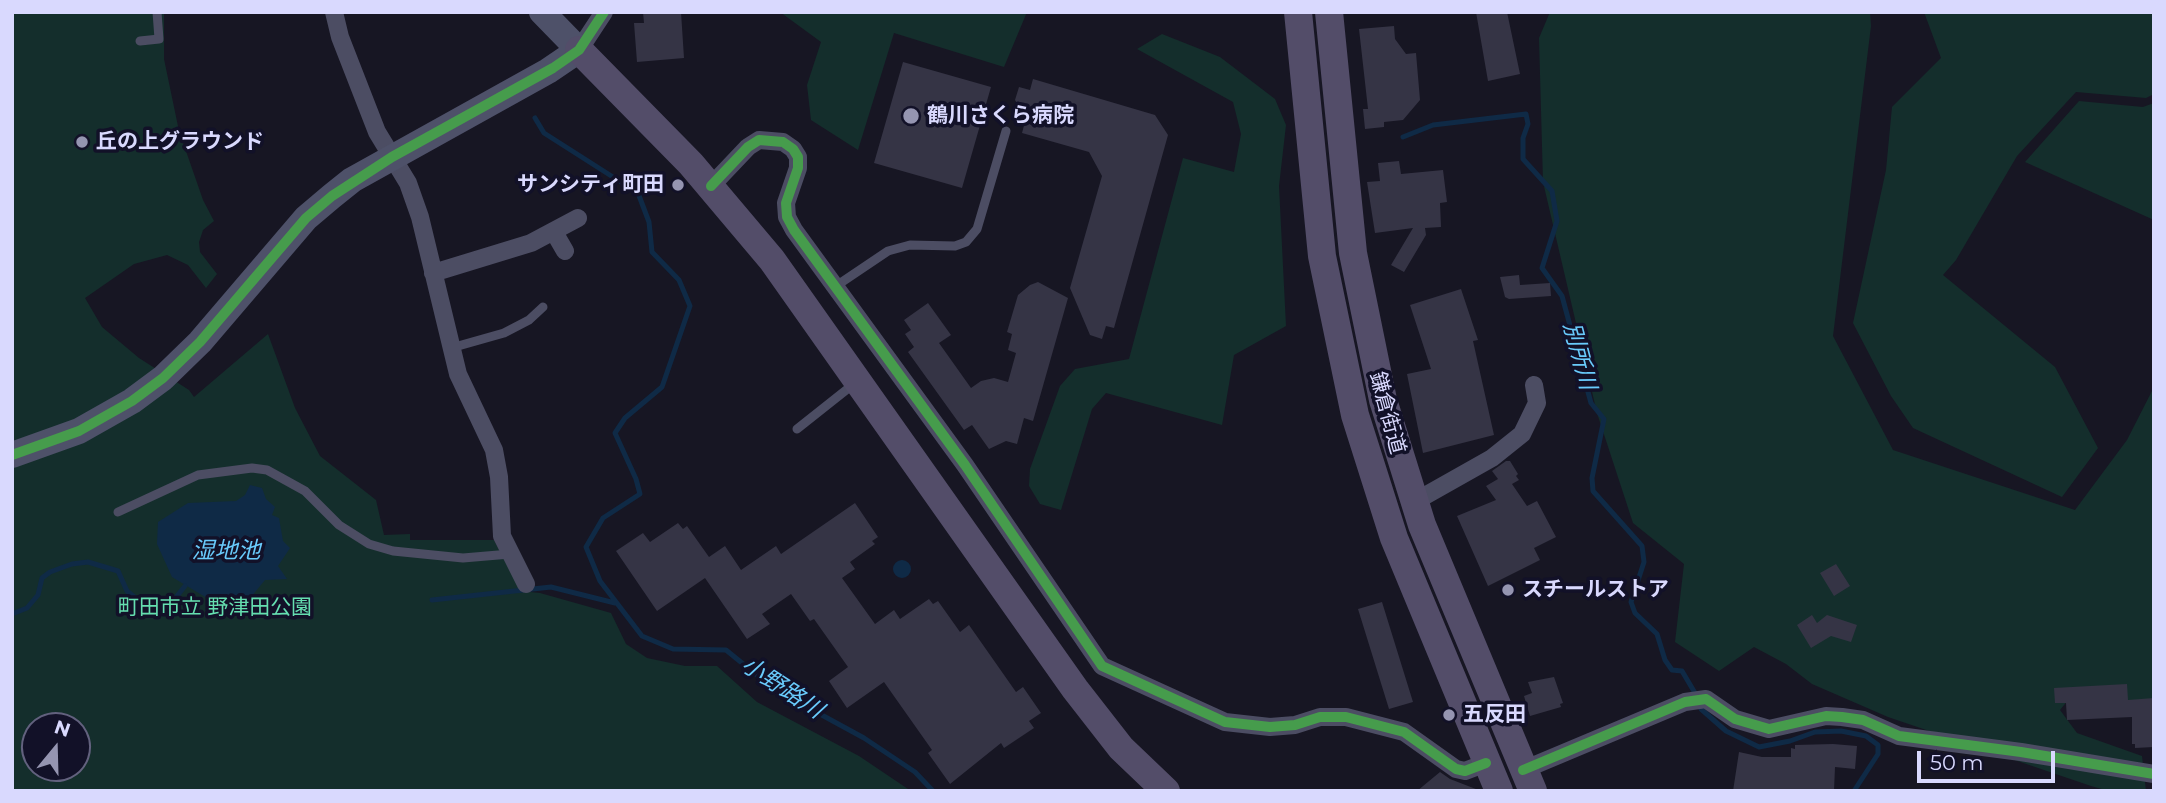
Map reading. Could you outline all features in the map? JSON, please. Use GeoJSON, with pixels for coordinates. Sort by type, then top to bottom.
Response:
{"type":"FeatureCollection","features":[{"type":"Feature","properties":{"kind":"main road","name":"鎌倉街道"},"geometry":{"type":"LineString","coordinates":[[1298,12],[1322,256],[1345,374],[1369,463],[1394,538],[1499,791]]}},
{"type":"Feature","properties":{"kind":"main road","name":"鎌倉街道"},"geometry":{"type":"LineString","coordinates":[[1329,12],[1357,280],[1375,368],[1414,502],[1528,780]]}},
{"type":"Feature","properties":{"kind":"main road"},"geometry":{"type":"LineString","coordinates":[[579,50],[711,186],[772,260],[859,379],[1096,717],[1121,748],[1166,791]]}},
{"type":"Feature","properties":{"kind":"street"},"geometry":{"type":"LineString","coordinates":[[334,12],[340,37],[377,132],[408,183],[421,218],[458,374],[494,450],[499,477],[502,536],[526,584]]}},
{"type":"Feature","properties":{"kind":"street"},"geometry":{"type":"LineString","coordinates":[[12,454],[79,431],[132,401],[163,378],[200,342],[306,218],[352,180],[536,78],[579,50],[604,12]]}},
{"type":"Feature","properties":{"kind":"street"},"geometry":{"type":"LineString","coordinates":[[545,13],[579,50]]}},
{"type":"Feature","properties":{"kind":"street"},"geometry":{"type":"LineString","coordinates":[[711,186],[748,147],[759,140],[783,142],[797,157],[798,168],[786,203],[788,217],[965,465],[1102,666],[1225,722],[1270,727],[1295,725],[1320,717],[1346,717],[1404,732],[1456,769],[1465,771],[1486,763]]}},
{"type":"Feature","properties":{"kind":"street"},"geometry":{"type":"LineString","coordinates":[[433,273],[531,243],[578,218]]}},
{"type":"Feature","properties":{"kind":"street"},"geometry":{"type":"LineString","coordinates":[[554,232],[565,251]]}},
{"type":"Feature","properties":{"kind":"street"},"geometry":{"type":"LineString","coordinates":[[1414,502],[1492,458],[1522,434],[1536,403],[1534,385]]}},
{"type":"Feature","properties":{"kind":"street"},"geometry":{"type":"LineString","coordinates":[[1528,780],[1685,702],[1706,699],[1735,719],[1769,729],[1826,716],[1863,720],[1899,736],[2021,752],[2154,774]]}},
{"type":"Feature","properties":{"kind":"lane"},"geometry":{"type":"LineString","coordinates":[[140,41],[159,39],[157,12]]}},
{"type":"Feature","properties":{"kind":"lane"},"geometry":{"type":"LineString","coordinates":[[835,286],[888,251],[910,244],[955,246],[966,242],[977,229],[1006,131]]}},
{"type":"Feature","properties":{"kind":"lane"},"geometry":{"type":"LineString","coordinates":[[452,348],[504,333],[529,320],[543,307]]}},
{"type":"Feature","properties":{"kind":"lane"},"geometry":{"type":"LineString","coordinates":[[797,429],[859,379]]}},
{"type":"Feature","properties":{"kind":"lane"},"geometry":{"type":"LineString","coordinates":[[118,512],[198,475],[252,468],[267,470],[305,491],[339,525],[369,544],[393,551],[463,558],[510,554]]}},
{"type":"Feature","properties":{"kind":"green space","name":"町田市立 野津田公園"},"geometry":{"type":"Polygon","coordinates":[[[12,12],[164,12],[164,59],[179,131],[203,200],[214,221],[203,230],[199,242],[200,252],[217,274],[206,288],[188,265],[167,255],[134,264],[85,298],[102,327],[139,358],[189,390],[194,397],[268,334],[295,408],[320,456],[376,500],[384,535],[410,534],[410,540],[494,540],[521,591],[540,593],[611,613],[626,644],[647,658],[685,666],[717,666],[757,702],[859,756],[911,791],[12,791],[12,12]]]}},
{"type":"Feature","properties":{"kind":"green space"},"geometry":{"type":"Polygon","coordinates":[[[780,12],[1027,12],[1004,67],[894,33],[858,150],[811,120],[807,85],[821,42],[780,12]]]}},
{"type":"Feature","properties":{"kind":"green space"},"geometry":{"type":"Polygon","coordinates":[[[1550,12],[1870,12],[1871,26],[1833,336],[1893,450],[2075,510],[2127,440],[2154,387],[2154,712],[2077,689],[2060,710],[2077,733],[2142,756],[2146,791],[2109,791],[2091,786],[1888,717],[1812,684],[1786,664],[1754,647],[1719,671],[1675,642],[1684,564],[1633,523],[1597,413],[1543,182],[1539,38],[1550,12]]]}},
{"type":"Feature","properties":{"kind":"green space"},"geometry":{"type":"Polygon","coordinates":[[[1924,12],[2154,12],[2154,94],[2146,98],[2076,92],[2017,156],[1956,260],[1943,275],[2055,367],[2098,448],[2062,497],[1913,428],[1891,396],[1853,323],[1886,170],[1892,107],[1941,58],[1924,12]]]}},
{"type":"Feature","properties":{"kind":"green space"},"geometry":{"type":"Polygon","coordinates":[[[1162,34],[1220,57],[1275,99],[1286,125],[1279,186],[1286,326],[1234,355],[1222,425],[1106,393],[1092,409],[1061,510],[1040,504],[1029,486],[1030,469],[1060,386],[1075,369],[1129,359],[1183,158],[1234,172],[1241,134],[1233,102],[1137,49],[1162,34]]]}},
{"type":"Feature","properties":{"kind":"green space"},"geometry":{"type":"Polygon","coordinates":[[[2079,101],[2143,107],[2154,103],[2154,220],[2025,162],[2079,101]]]}},
{"type":"Feature","properties":{"kind":"water","name":"湿地池"},"geometry":{"type":"Polygon","coordinates":[[[250,485],[262,488],[266,499],[275,507],[272,515],[279,518],[283,541],[290,548],[278,566],[287,579],[265,580],[246,603],[207,598],[172,577],[157,544],[158,522],[188,503],[236,501],[245,495],[250,485]]]}},
{"type":"Feature","properties":{"kind":"water"},"geometry":{"type":"Polygon","coordinates":[[[902,560],[908,563],[911,569],[908,575],[902,578],[896,575],[893,569],[896,563],[902,560]]]}},
{"type":"Feature","properties":{"kind":"building"},"geometry":{"type":"Polygon","coordinates":[[[643,12],[681,12],[684,58],[637,62],[634,23],[644,23],[643,12]]]}},
{"type":"Feature","properties":{"kind":"building"},"geometry":{"type":"Polygon","coordinates":[[[1476,12],[1507,12],[1520,74],[1488,81],[1476,12]]]}},
{"type":"Feature","properties":{"kind":"building"},"geometry":{"type":"Polygon","coordinates":[[[1394,26],[1395,39],[1406,54],[1416,53],[1420,100],[1403,120],[1384,122],[1384,127],[1365,129],[1363,109],[1368,109],[1359,29],[1394,26]]]}},
{"type":"Feature","properties":{"kind":"building"},"geometry":{"type":"Polygon","coordinates":[[[903,62],[991,87],[962,188],[874,163],[903,62]]]}},
{"type":"Feature","properties":{"kind":"building"},"geometry":{"type":"Polygon","coordinates":[[[1033,79],[1155,115],[1168,135],[1114,328],[1106,326],[1102,339],[1090,335],[1070,288],[1102,176],[1089,152],[1022,133],[1026,118],[1015,100],[1019,87],[1030,90],[1033,79]]]}},
{"type":"Feature","properties":{"kind":"building"},"geometry":{"type":"Polygon","coordinates":[[[1399,161],[1401,174],[1443,170],[1447,202],[1440,203],[1441,227],[1425,228],[1426,235],[1404,272],[1391,265],[1413,228],[1375,233],[1367,182],[1380,181],[1378,163],[1399,161]]]}},
{"type":"Feature","properties":{"kind":"building"},"geometry":{"type":"Polygon","coordinates":[[[1519,275],[1520,285],[1550,283],[1551,296],[1505,297],[1500,277],[1519,275]]]}},
{"type":"Feature","properties":{"kind":"building"},"geometry":{"type":"Polygon","coordinates":[[[1038,282],[1068,298],[1033,421],[1024,418],[1017,444],[1006,441],[989,449],[972,425],[964,430],[908,352],[914,347],[905,334],[911,330],[904,320],[928,303],[951,335],[939,343],[971,388],[981,381],[994,378],[1008,382],[1016,353],[1008,350],[1012,334],[1007,332],[1018,295],[1038,282]]]}},
{"type":"Feature","properties":{"kind":"building"},"geometry":{"type":"Polygon","coordinates":[[[1461,289],[1478,340],[1473,341],[1494,435],[1423,453],[1407,374],[1431,369],[1410,305],[1461,289]]]}},
{"type":"Feature","properties":{"kind":"building"},"geometry":{"type":"Polygon","coordinates":[[[1510,461],[1518,474],[1516,476],[1519,480],[1512,484],[1527,506],[1537,501],[1556,537],[1534,548],[1540,560],[1488,586],[1457,516],[1496,500],[1486,486],[1498,479],[1492,471],[1510,461]]]}},
{"type":"Feature","properties":{"kind":"building"},"geometry":{"type":"Polygon","coordinates":[[[855,503],[878,537],[872,541],[875,544],[850,562],[855,569],[842,578],[875,624],[894,610],[900,619],[929,599],[933,604],[938,601],[960,632],[969,625],[1016,692],[1023,687],[1041,713],[1029,721],[1034,728],[1004,748],[1001,743],[950,784],[928,753],[932,750],[884,682],[847,708],[829,681],[848,667],[814,619],[810,621],[791,594],[762,614],[770,624],[747,639],[705,578],[657,611],[616,551],[643,533],[650,542],[678,523],[683,529],[687,526],[709,557],[725,546],[741,570],[776,546],[781,554],[855,503]]]}},
{"type":"Feature","properties":{"kind":"building"},"geometry":{"type":"Polygon","coordinates":[[[1836,564],[1850,586],[1834,596],[1820,573],[1836,564]]]}},
{"type":"Feature","properties":{"kind":"building"},"geometry":{"type":"Polygon","coordinates":[[[1382,602],[1413,702],[1389,709],[1358,609],[1382,602]]]}},
{"type":"Feature","properties":{"kind":"building"},"geometry":{"type":"Polygon","coordinates":[[[1812,615],[1817,623],[1827,615],[1857,625],[1851,642],[1831,636],[1811,648],[1797,625],[1812,615]]]}},
{"type":"Feature","properties":{"kind":"building"},"geometry":{"type":"Polygon","coordinates":[[[1554,677],[1563,703],[1560,704],[1561,707],[1530,716],[1524,696],[1532,693],[1528,682],[1554,677]]]}},
{"type":"Feature","properties":{"kind":"building"},"geometry":{"type":"Polygon","coordinates":[[[2127,684],[2128,700],[2154,698],[2154,747],[2135,748],[2135,744],[2132,744],[2132,717],[2067,720],[2066,703],[2055,703],[2054,688],[2127,684]]]}},
{"type":"Feature","properties":{"kind":"building"},"geometry":{"type":"Polygon","coordinates":[[[1795,745],[1857,746],[1855,769],[1835,767],[1834,791],[1733,791],[1739,752],[1762,757],[1791,757],[1791,748],[1795,749],[1795,745]]]}},
{"type":"Feature","properties":{"kind":"building"},"geometry":{"type":"Polygon","coordinates":[[[1440,772],[1450,779],[1481,791],[1417,791],[1440,772]]]}},
{"type":"Feature","properties":{"kind":"waterway","name":"別所川"},"geometry":{"type":"LineString","coordinates":[[1403,137],[1433,125],[1526,114],[1528,124],[1523,138],[1523,159],[1552,191],[1557,221],[1542,268],[1562,296],[1591,403],[1604,419],[1592,478],[1593,491],[1642,546],[1644,562],[1631,602],[1635,613],[1657,634],[1665,660],[1672,670],[1682,671],[1695,693]]}},
{"type":"Feature","properties":{"kind":"waterway","name":"小野路川"},"geometry":{"type":"LineString","coordinates":[[535,118],[544,133],[638,193],[649,222],[652,252],[679,280],[690,306],[662,387],[625,418],[615,433],[640,494],[603,518],[586,547],[600,581],[642,636],[673,649],[726,650],[774,689],[864,738],[915,772],[933,791]]}},
{"type":"Feature","properties":{"kind":"waterway"},"geometry":{"type":"LineString","coordinates":[[12,614],[27,608],[38,595],[42,578],[72,564],[88,562],[118,571],[127,591],[148,608],[169,606],[185,586]]}},
{"type":"Feature","properties":{"kind":"waterway"},"geometry":{"type":"LineString","coordinates":[[432,600],[551,587],[615,603]]}},
{"type":"Feature","properties":{"kind":"waterway","name":"別所川"},"geometry":{"type":"LineString","coordinates":[[1701,709],[1726,731],[1759,747],[1790,741],[1815,732],[1841,731],[1866,736],[1878,745],[1878,754],[1854,791]]}},
{"type":"Feature","properties":{"kind":"cycle path"},"geometry":{"type":"LineString","coordinates":[[12,455],[79,431],[132,401],[163,378],[200,342],[306,218],[332,196],[392,157],[553,68],[579,50],[604,12]]}},
{"type":"Feature","properties":{"kind":"cycle path"},"geometry":{"type":"LineString","coordinates":[[711,186],[748,147],[759,140],[783,142],[793,149],[798,157],[798,168],[786,203],[787,217],[794,230],[965,465],[1102,666],[1225,722],[1270,727],[1295,725],[1320,717],[1346,717],[1404,732],[1456,769],[1465,771],[1486,763]]}},
{"type":"Feature","properties":{"kind":"cycle path"},"geometry":{"type":"LineString","coordinates":[[1523,770],[1685,702],[1706,699],[1735,719],[1769,729],[1826,716],[1842,717],[1863,720],[1899,736],[2021,752],[2154,774]]}},
{"type":"Feature","properties":{"kind":"place","name":"鶴川さくら病院"},"geometry":{"type":"Point","coordinates":[911,116]}},
{"type":"Feature","properties":{"kind":"place","name":"丘の上グラウンド"},"geometry":{"type":"Point","coordinates":[82,142]}},
{"type":"Feature","properties":{"kind":"place","name":"サンシティ町田"},"geometry":{"type":"Point","coordinates":[678,185]}},
{"type":"Feature","properties":{"kind":"place","name":"スチールストア"},"geometry":{"type":"Point","coordinates":[1508,590]}},
{"type":"Feature","properties":{"kind":"place","name":"五反田"},"geometry":{"type":"Point","coordinates":[1449,715]}}]}
